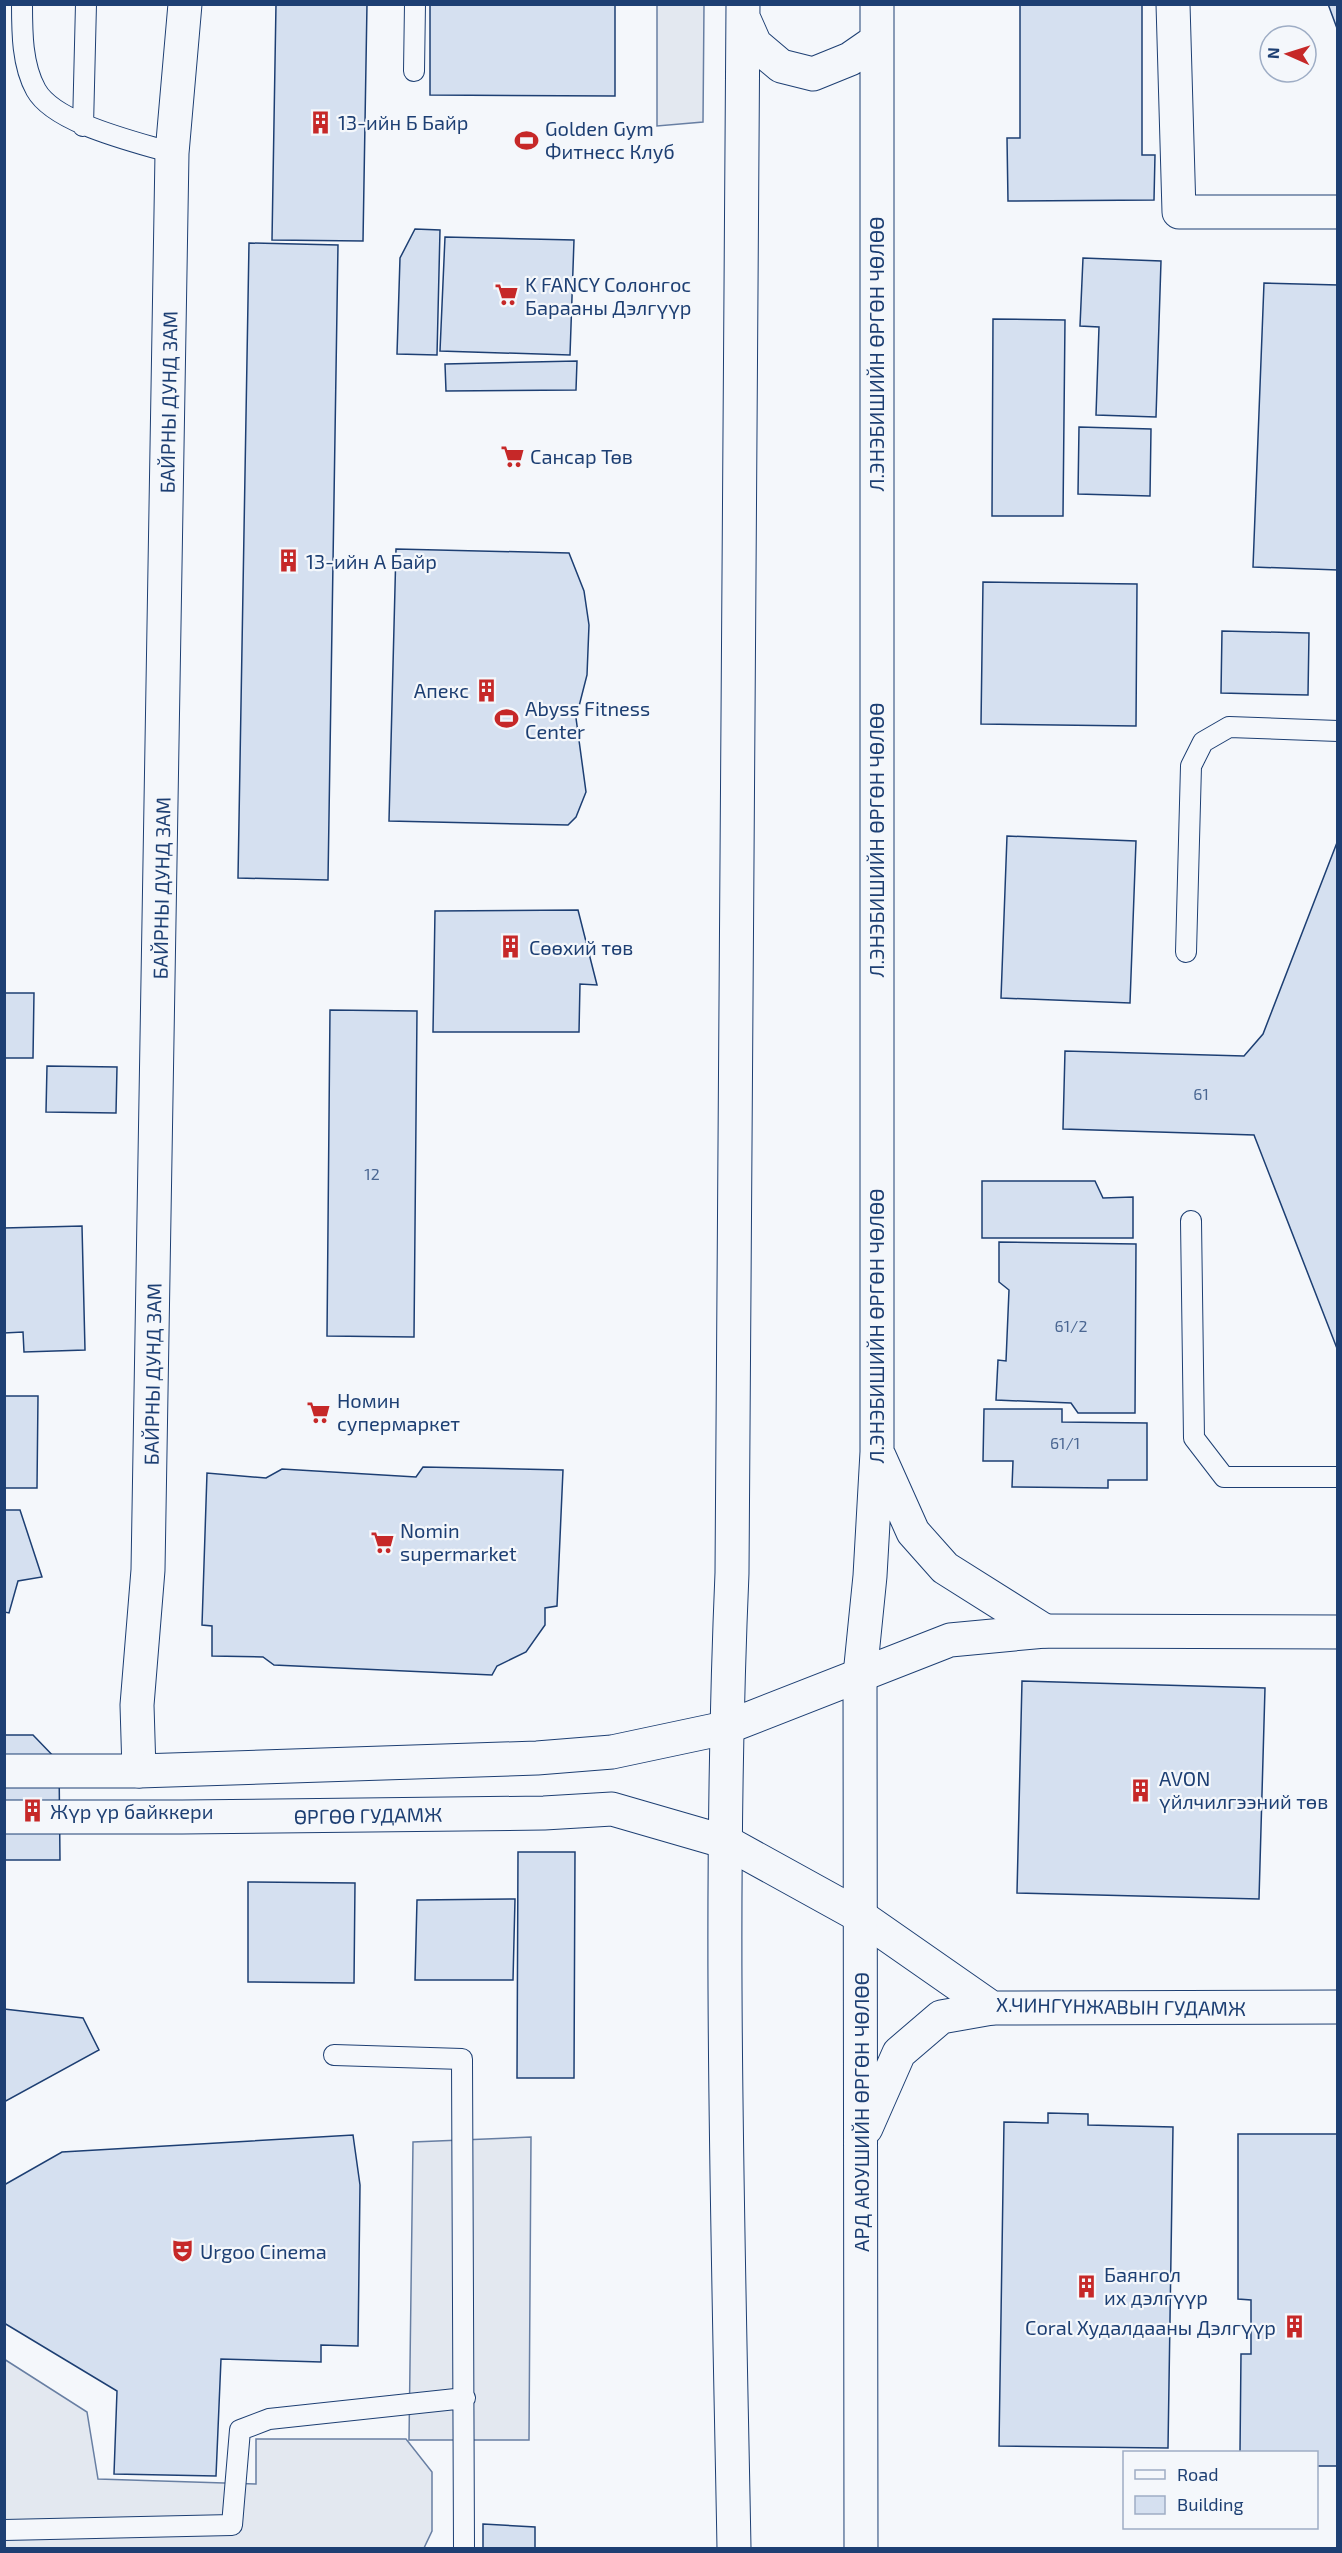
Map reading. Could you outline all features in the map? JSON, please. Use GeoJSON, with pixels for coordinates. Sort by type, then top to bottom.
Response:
{"type":"FeatureCollection","features":[{"type":"Feature","properties":{"kind":"main road","name":"БАЙРНЫ ДУНД ЗАМ"},"geometry":{"type":"LineString","coordinates":[[139,1771],[137,1705],[148,1570],[149,1523],[172,153],[185,4]]}},
{"type":"Feature","properties":{"kind":"main road","name":"Л.ЭНЭБИШИЙН ӨРГӨН ЧӨЛӨӨ"},"geometry":{"type":"LineString","coordinates":[[860,1675],[870,1576],[877,1452],[877,4]]}},
{"type":"Feature","properties":{"kind":"main road"},"geometry":{"type":"LineString","coordinates":[[1173,4],[1179,212],[1338,212]]}},
{"type":"Feature","properties":{"kind":"main road"},"geometry":{"type":"LineString","coordinates":[[743,11],[755,44],[781,66],[813,74],[842,63],[876,41]]}},
{"type":"Feature","properties":{"kind":"main road"},"geometry":{"type":"LineString","coordinates":[[734,2548],[723,1988],[726,1842],[725,1728],[732,1573],[743,11]]}},
{"type":"Feature","properties":{"kind":"main road"},"geometry":{"type":"LineString","coordinates":[[877,1452],[913,1533],[945,1568],[1045,1631]]}},
{"type":"Feature","properties":{"kind":"main road"},"geometry":{"type":"LineString","coordinates":[[4,1771],[139,1771],[558,1756],[612,1752],[725,1728],[950,1640],[1045,1631],[1338,1632]]}},
{"type":"Feature","properties":{"kind":"main road","name":"АРД АЮУШИЙН ӨРГӨН ЧӨЛӨӨ"},"geometry":{"type":"LineString","coordinates":[[860,1675],[861,2548]]}},
{"type":"Feature","properties":{"kind":"main road","name":"ӨРГӨӨ ГУДАМЖ"},"geometry":{"type":"LineString","coordinates":[[4,1816],[182,1817],[544,1813],[612,1809],[726,1842],[861,1916]]}},
{"type":"Feature","properties":{"kind":"main road","name":"Х.ЧИНГҮНЖАВЫН ГУДАМЖ"},"geometry":{"type":"LineString","coordinates":[[861,1916],[912,1951],[944,1977],[992,2008],[1338,2007]]}},
{"type":"Feature","properties":{"kind":"main road"},"geometry":{"type":"LineString","coordinates":[[860,2143],[899,2053],[941,2017],[992,2008]]}},
{"type":"Feature","properties":{"kind":"lane"},"geometry":{"type":"LineString","coordinates":[[22,4],[22,45],[36,91],[55,108],[83,126],[172,153]]}},
{"type":"Feature","properties":{"kind":"lane"},"geometry":{"type":"LineString","coordinates":[[83,126],[86,4]]}},
{"type":"Feature","properties":{"kind":"lane"},"geometry":{"type":"LineString","coordinates":[[414,71],[415,4]]}},
{"type":"Feature","properties":{"kind":"lane"},"geometry":{"type":"LineString","coordinates":[[1186,952],[1191,766],[1203,742],[1229,728],[1338,731]]}},
{"type":"Feature","properties":{"kind":"lane"},"geometry":{"type":"LineString","coordinates":[[1191,1221],[1194,1438],[1224,1477],[1338,1477]]}},
{"type":"Feature","properties":{"kind":"lane"},"geometry":{"type":"LineString","coordinates":[[334,2055],[462,2059],[464,2548]]}},
{"type":"Feature","properties":{"kind":"lane"},"geometry":{"type":"LineString","coordinates":[[4,2530],[232,2525],[240,2430],[269,2419],[465,2398]]}},
{"type":"Feature","properties":{"kind":"shaded area"},"geometry":{"type":"Polygon","coordinates":[[[657,5],[704,5],[703,122],[657,126],[657,5]]]}},
{"type":"Feature","properties":{"kind":"shaded area"},"geometry":{"type":"Polygon","coordinates":[[[531,2137],[529,2440],[409,2440],[413,2142],[531,2137]]]}},
{"type":"Feature","properties":{"kind":"shaded area"},"geometry":{"type":"Polygon","coordinates":[[[4,2359],[87,2412],[98,2479],[256,2484],[256,2439],[406,2439],[432,2472],[432,2531],[424,2548],[5,2548],[4,2359]]]}},
{"type":"Feature","properties":{"kind":"building","name":"13-ийн Б Байр"},"geometry":{"type":"Polygon","coordinates":[[[276,4],[367,4],[363,241],[272,240],[276,4]]]}},
{"type":"Feature","properties":{"kind":"building"},"geometry":{"type":"Polygon","coordinates":[[[430,4],[615,4],[615,96],[430,95],[430,4]]]}},
{"type":"Feature","properties":{"kind":"building"},"geometry":{"type":"Polygon","coordinates":[[[1020,4],[1142,4],[1142,155],[1155,155],[1154,200],[1008,201],[1007,138],[1020,138],[1020,4]]]}},
{"type":"Feature","properties":{"kind":"building"},"geometry":{"type":"Polygon","coordinates":[[[1328,4],[1338,4],[1338,31],[1328,4]]]}},
{"type":"Feature","properties":{"kind":"building"},"geometry":{"type":"Polygon","coordinates":[[[415,229],[440,230],[437,355],[397,354],[400,258],[415,229]]]}},
{"type":"Feature","properties":{"kind":"building","name":"K FANCY Солонгос Барааны Дэлгүүр"},"geometry":{"type":"Polygon","coordinates":[[[445,237],[574,240],[570,355],[440,351],[445,237]]]}},
{"type":"Feature","properties":{"kind":"building","name":"13-ийн А Байр"},"geometry":{"type":"Polygon","coordinates":[[[249,243],[338,245],[328,880],[238,878],[249,243]]]}},
{"type":"Feature","properties":{"kind":"building"},"geometry":{"type":"Polygon","coordinates":[[[1083,258],[1161,261],[1156,417],[1096,415],[1099,327],[1080,326],[1083,258]]]}},
{"type":"Feature","properties":{"kind":"building"},"geometry":{"type":"Polygon","coordinates":[[[1264,283],[1338,285],[1338,570],[1253,567],[1264,283]]]}},
{"type":"Feature","properties":{"kind":"building"},"geometry":{"type":"Polygon","coordinates":[[[993,319],[1065,320],[1063,516],[992,516],[993,319]]]}},
{"type":"Feature","properties":{"kind":"building"},"geometry":{"type":"Polygon","coordinates":[[[577,361],[576,390],[446,391],[445,364],[577,361]]]}},
{"type":"Feature","properties":{"kind":"building"},"geometry":{"type":"Polygon","coordinates":[[[1079,427],[1151,429],[1150,496],[1078,494],[1079,427]]]}},
{"type":"Feature","properties":{"kind":"building","name":"Aпекс"},"geometry":{"type":"Polygon","coordinates":[[[396,549],[569,553],[584,591],[589,625],[587,675],[576,718],[586,792],[576,817],[568,825],[389,821],[396,549]]]}},
{"type":"Feature","properties":{"kind":"building"},"geometry":{"type":"Polygon","coordinates":[[[983,582],[1137,584],[1136,726],[981,724],[983,582]]]}},
{"type":"Feature","properties":{"kind":"building"},"geometry":{"type":"Polygon","coordinates":[[[1222,631],[1309,633],[1308,695],[1221,693],[1222,631]]]}},
{"type":"Feature","properties":{"kind":"building"},"geometry":{"type":"Polygon","coordinates":[[[1007,836],[1136,841],[1130,1003],[1001,998],[1007,836]]]}},
{"type":"Feature","properties":{"kind":"building"},"geometry":{"type":"Polygon","coordinates":[[[1338,840],[1338,1351],[1254,1135],[1063,1129],[1065,1051],[1244,1056],[1263,1034],[1338,840]]]}},
{"type":"Feature","properties":{"kind":"building","name":"Сөөхий төв"},"geometry":{"type":"Polygon","coordinates":[[[578,910],[597,985],[580,984],[579,1032],[433,1032],[435,911],[578,910]]]}},
{"type":"Feature","properties":{"kind":"building"},"geometry":{"type":"Polygon","coordinates":[[[4,993],[34,993],[33,1058],[4,1058],[4,993]]]}},
{"type":"Feature","properties":{"kind":"building"},"geometry":{"type":"Polygon","coordinates":[[[330,1010],[417,1011],[414,1337],[327,1336],[330,1010]]]}},
{"type":"Feature","properties":{"kind":"building"},"geometry":{"type":"Polygon","coordinates":[[[47,1066],[117,1067],[116,1113],[46,1112],[47,1066]]]}},
{"type":"Feature","properties":{"kind":"building"},"geometry":{"type":"Polygon","coordinates":[[[982,1181],[1095,1181],[1103,1198],[1133,1197],[1133,1238],[982,1238],[982,1181]]]}},
{"type":"Feature","properties":{"kind":"building"},"geometry":{"type":"Polygon","coordinates":[[[82,1226],[85,1350],[24,1352],[23,1332],[4,1333],[4,1228],[82,1226]]]}},
{"type":"Feature","properties":{"kind":"building"},"geometry":{"type":"Polygon","coordinates":[[[999,1242],[1136,1244],[1135,1413],[1078,1413],[1071,1403],[996,1400],[998,1360],[1006,1361],[1009,1290],[999,1282],[999,1242]]]}},
{"type":"Feature","properties":{"kind":"building"},"geometry":{"type":"Polygon","coordinates":[[[4,1396],[38,1396],[37,1488],[4,1488],[4,1396]]]}},
{"type":"Feature","properties":{"kind":"building"},"geometry":{"type":"Polygon","coordinates":[[[984,1409],[1062,1409],[1062,1422],[1147,1423],[1147,1480],[1108,1480],[1108,1488],[1012,1487],[1013,1461],[983,1461],[984,1409]]]}},
{"type":"Feature","properties":{"kind":"building","name":"Nomin supermarket"},"geometry":{"type":"Polygon","coordinates":[[[423,1467],[563,1470],[557,1606],[545,1608],[545,1625],[526,1652],[497,1666],[492,1675],[274,1665],[263,1657],[212,1656],[212,1626],[202,1625],[207,1473],[266,1478],[282,1469],[416,1477],[423,1467]]]}},
{"type":"Feature","properties":{"kind":"building"},"geometry":{"type":"Polygon","coordinates":[[[4,1510],[20,1510],[42,1577],[18,1581],[9,1613],[4,1612],[4,1510]]]}},
{"type":"Feature","properties":{"kind":"building","name":"AVON үйлчилгээний төв"},"geometry":{"type":"Polygon","coordinates":[[[1022,1681],[1265,1688],[1259,1899],[1017,1893],[1022,1681]]]}},
{"type":"Feature","properties":{"kind":"building","name":"Жүр үр байккери"},"geometry":{"type":"Polygon","coordinates":[[[4,1735],[33,1735],[59,1762],[60,1860],[4,1860],[4,1735]]]}},
{"type":"Feature","properties":{"kind":"building"},"geometry":{"type":"Polygon","coordinates":[[[518,1852],[575,1852],[574,2078],[517,2078],[518,1852]]]}},
{"type":"Feature","properties":{"kind":"building"},"geometry":{"type":"Polygon","coordinates":[[[248,1882],[355,1883],[354,1983],[248,1982],[248,1882]]]}},
{"type":"Feature","properties":{"kind":"building"},"geometry":{"type":"Polygon","coordinates":[[[515,1899],[513,1980],[415,1980],[417,1900],[515,1899]]]}},
{"type":"Feature","properties":{"kind":"building"},"geometry":{"type":"Polygon","coordinates":[[[4,2009],[83,2018],[99,2050],[4,2102],[4,2009]]]}},
{"type":"Feature","properties":{"kind":"building","name":"Баянгол их дэлгүүр"},"geometry":{"type":"Polygon","coordinates":[[[1048,2113],[1088,2114],[1088,2125],[1173,2127],[1168,2448],[999,2446],[1004,2122],[1048,2123],[1048,2113]]]}},
{"type":"Feature","properties":{"kind":"building","name":"Coral Худалдааны Дэлгүүр"},"geometry":{"type":"Polygon","coordinates":[[[1238,2134],[1338,2134],[1338,2466],[1318,2466],[1318,2451],[1240,2451],[1241,2354],[1251,2354],[1251,2300],[1238,2299],[1238,2134]]]}},
{"type":"Feature","properties":{"kind":"building","name":"Urgoo Cinema"},"geometry":{"type":"Polygon","coordinates":[[[353,2135],[360,2185],[358,2346],[321,2345],[321,2362],[221,2359],[216,2476],[114,2474],[117,2391],[4,2323],[4,2185],[62,2152],[353,2135]]]}},
{"type":"Feature","properties":{"kind":"building"},"geometry":{"type":"Polygon","coordinates":[[[483,2524],[535,2527],[535,2548],[483,2548],[483,2524]]]}},
{"type":"Feature","properties":{"kind":"place","name":"13-ийн Б Байр"},"geometry":{"type":"Point","coordinates":[320,122]}},
{"type":"Feature","properties":{"kind":"place","name":"Golden Gym Фитнесс Клуб"},"geometry":{"type":"Point","coordinates":[527,140]}},
{"type":"Feature","properties":{"kind":"place","name":"K FANCY Солонгос Барааны Дэлгүүр"},"geometry":{"type":"Point","coordinates":[507,295]}},
{"type":"Feature","properties":{"kind":"place","name":"Сансар Төв"},"geometry":{"type":"Point","coordinates":[512,456]}},
{"type":"Feature","properties":{"kind":"place","name":"13-ийн А Байр"},"geometry":{"type":"Point","coordinates":[288,561]}},
{"type":"Feature","properties":{"kind":"place","name":"Aпекс"},"geometry":{"type":"Point","coordinates":[487,690]}},
{"type":"Feature","properties":{"kind":"place","name":"Abyss Fitness Center"},"geometry":{"type":"Point","coordinates":[507,719]}},
{"type":"Feature","properties":{"kind":"place","name":"Сөөхий төв"},"geometry":{"type":"Point","coordinates":[511,947]}},
{"type":"Feature","properties":{"kind":"place","name":"Номин супермаркет"},"geometry":{"type":"Point","coordinates":[319,1412]}},
{"type":"Feature","properties":{"kind":"place","name":"Nomin supermarket"},"geometry":{"type":"Point","coordinates":[382,1542]}},
{"type":"Feature","properties":{"kind":"place","name":"AVON үйлчилгээний төв"},"geometry":{"type":"Point","coordinates":[1141,1790]}},
{"type":"Feature","properties":{"kind":"place","name":"Жүр үр байккери"},"geometry":{"type":"Point","coordinates":[32,1811]}},
{"type":"Feature","properties":{"kind":"place","name":"Urgoo Cinema"},"geometry":{"type":"Point","coordinates":[182,2251]}},
{"type":"Feature","properties":{"kind":"place","name":"Баянгол их дэлгүүр"},"geometry":{"type":"Point","coordinates":[1086,2286]}},
{"type":"Feature","properties":{"kind":"place","name":"Coral Худалдааны Дэлгүүр"},"geometry":{"type":"Point","coordinates":[1294,2327]}}]}
